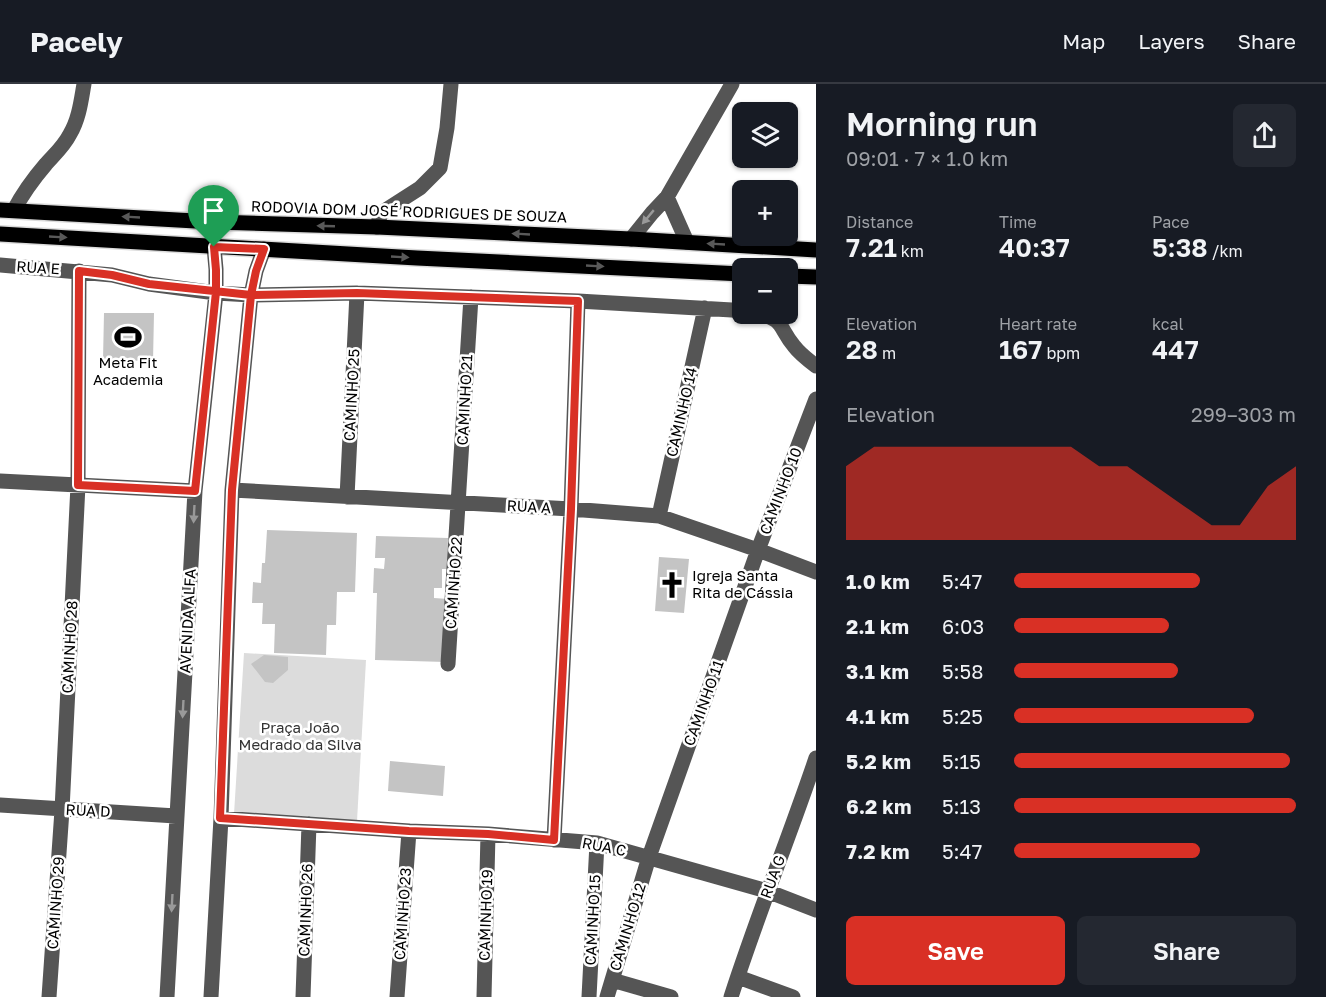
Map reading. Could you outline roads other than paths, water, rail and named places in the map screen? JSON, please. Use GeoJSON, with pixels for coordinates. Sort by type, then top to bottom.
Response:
{"type":"FeatureCollection","features":[{"type":"Feature","properties":{"kind":"main road","name":"RODOVIA DOM JOSÉ RODRIGUES DE SOUZA"},"geometry":{"type":"LineString","coordinates":[[7,210],[213,222],[631,239],[816,250]]}},
{"type":"Feature","properties":{"kind":"main road"},"geometry":{"type":"LineString","coordinates":[[0,234],[732,273]]}},
{"type":"Feature","properties":{"kind":"main road"},"geometry":{"type":"LineString","coordinates":[[798,276],[816,277]]}},
{"type":"Feature","properties":{"kind":"street"},"geometry":{"type":"LineString","coordinates":[[7,210],[63,146],[72,132],[84,84]]}},
{"type":"Feature","properties":{"kind":"street"},"geometry":{"type":"LineString","coordinates":[[377,227],[381,213],[420,188],[440,168],[451,84]]}},
{"type":"Feature","properties":{"kind":"street"},"geometry":{"type":"LineString","coordinates":[[631,239],[667,197],[732,84]]}},
{"type":"Feature","properties":{"kind":"street"},"geometry":{"type":"LineString","coordinates":[[667,197],[687,242]]}},
{"type":"Feature","properties":{"kind":"street","name":"AVENIDA ALFA"},"geometry":{"type":"LineString","coordinates":[[167,997],[195,491],[216,292],[214,247]]}},
{"type":"Feature","properties":{"kind":"street"},"geometry":{"type":"LineString","coordinates":[[211,997],[232,490],[251,295],[264,249]]}},
{"type":"Feature","properties":{"kind":"street","name":"RUA E"},"geometry":{"type":"LineString","coordinates":[[0,265],[79,271],[112,275],[149,284],[251,295],[357,293],[578,301],[732,311]]}},
{"type":"Feature","properties":{"kind":"street","name":"CAMINHO 28"},"geometry":{"type":"LineString","coordinates":[[62,810],[78,485],[79,271]]}},
{"type":"Feature","properties":{"kind":"street","name":"CAMINHO 25"},"geometry":{"type":"LineString","coordinates":[[347,497],[357,293]]}},
{"type":"Feature","properties":{"kind":"street","name":"CAMINHO 21"},"geometry":{"type":"LineString","coordinates":[[459,503],[471,297]]}},
{"type":"Feature","properties":{"kind":"street"},"geometry":{"type":"LineString","coordinates":[[554,840],[571,509],[578,301]]}},
{"type":"Feature","properties":{"kind":"street","name":"CAMINHO 14"},"geometry":{"type":"LineString","coordinates":[[658,516],[705,308]]}},
{"type":"Feature","properties":{"kind":"street"},"geometry":{"type":"LineString","coordinates":[[779,324],[794,346],[816,366]]}},
{"type":"Feature","properties":{"kind":"street","name":"CAMINHO 10"},"geometry":{"type":"LineString","coordinates":[[758,550],[816,399]]}},
{"type":"Feature","properties":{"kind":"street"},"geometry":{"type":"LineString","coordinates":[[0,481],[195,491]]}},
{"type":"Feature","properties":{"kind":"street","name":"RUA A"},"geometry":{"type":"LineString","coordinates":[[232,490],[658,516],[816,572]]}},
{"type":"Feature","properties":{"kind":"street","name":"CAMINHO 22"},"geometry":{"type":"LineString","coordinates":[[448,664],[459,503]]}},
{"type":"Feature","properties":{"kind":"street","name":"CAMINHO 11"},"geometry":{"type":"LineString","coordinates":[[650,857],[758,550]]}},
{"type":"Feature","properties":{"kind":"street","name":"RUA G"},"geometry":{"type":"LineString","coordinates":[[731,997],[767,891],[809,799],[816,758]]}},
{"type":"Feature","properties":{"kind":"street","name":"RUA D"},"geometry":{"type":"LineString","coordinates":[[0,806],[176,816]]}},
{"type":"Feature","properties":{"kind":"street","name":"CAMINHO 29"},"geometry":{"type":"LineString","coordinates":[[49,997],[62,810]]}},
{"type":"Feature","properties":{"kind":"street","name":"RUA C"},"geometry":{"type":"LineString","coordinates":[[220,818],[597,843],[767,891],[816,910]]}},
{"type":"Feature","properties":{"kind":"street","name":"CAMINHO 26"},"geometry":{"type":"LineString","coordinates":[[303,997],[309,824]]}},
{"type":"Feature","properties":{"kind":"street","name":"CAMINHO 23"},"geometry":{"type":"LineString","coordinates":[[397,997],[409,831]]}},
{"type":"Feature","properties":{"kind":"street","name":"CAMINHO 19"},"geometry":{"type":"LineString","coordinates":[[484,997],[488,834]]}},
{"type":"Feature","properties":{"kind":"street","name":"CAMINHO 15"},"geometry":{"type":"LineString","coordinates":[[589,997],[597,843]]}},
{"type":"Feature","properties":{"kind":"street","name":"CAMINHO 12"},"geometry":{"type":"LineString","coordinates":[[607,997],[650,857]]}},
{"type":"Feature","properties":{"kind":"street"},"geometry":{"type":"LineString","coordinates":[[738,976],[793,997]]}},
{"type":"Feature","properties":{"kind":"street"},"geometry":{"type":"LineString","coordinates":[[612,980],[671,997]]}},
{"type":"Feature","properties":{"kind":"place","name":"Meta Fit Academia"},"geometry":{"type":"Point","coordinates":[128,337]}},
{"type":"Feature","properties":{"kind":"place","name":"Igreja Santa Rita de Cássia"},"geometry":{"type":"Point","coordinates":[672,585]}},
{"type":"Feature","properties":{"kind":"park label","name":"Praça João Medrado da Silva"},"geometry":{"type":"Point","coordinates":[300,736]}}]}
